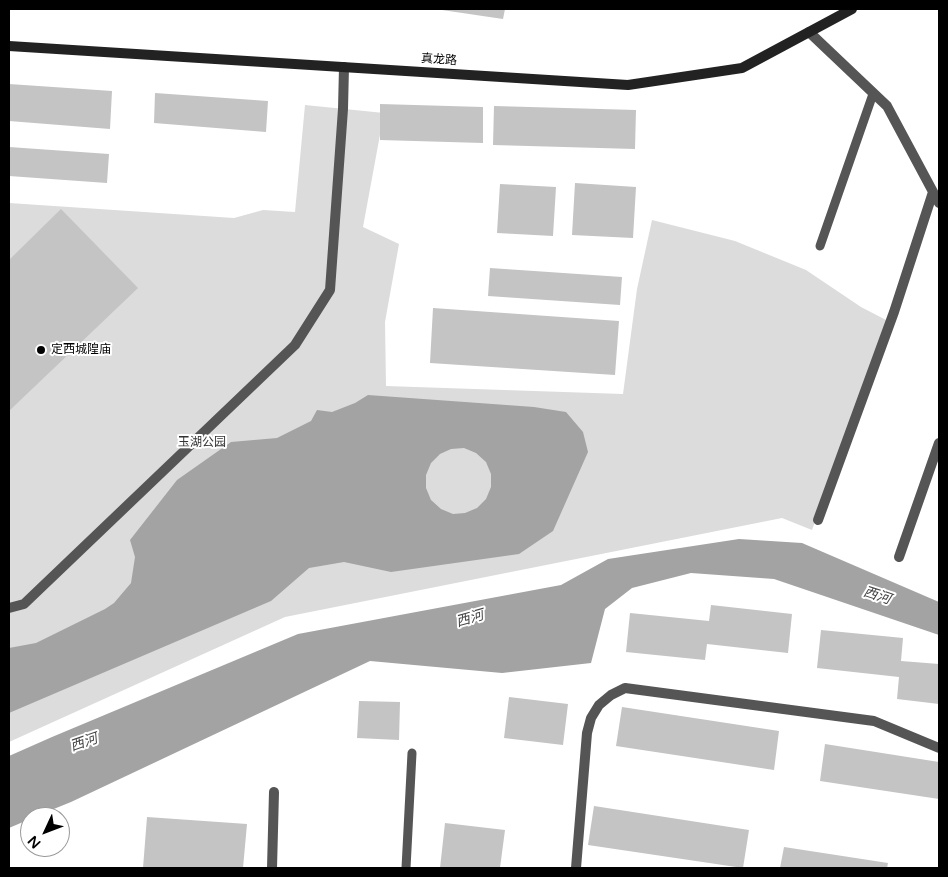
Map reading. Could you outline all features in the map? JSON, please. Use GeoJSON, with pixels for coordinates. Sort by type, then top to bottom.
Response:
{"type":"FeatureCollection","features":[{"type":"Feature","properties":{"kind":"main road","name":"真龙路"},"geometry":{"type":"LineString","coordinates":[[9,46],[628,85],[742,68],[852,9]]}},
{"type":"Feature","properties":{"kind":"street"},"geometry":{"type":"LineString","coordinates":[[809,32],[887,106],[939,202]]}},
{"type":"Feature","properties":{"kind":"street"},"geometry":{"type":"LineString","coordinates":[[9,608],[24,604],[295,345],[330,290],[343,109],[344,67]]}},
{"type":"Feature","properties":{"kind":"street"},"geometry":{"type":"LineString","coordinates":[[818,520],[894,312],[934,192]]}},
{"type":"Feature","properties":{"kind":"street"},"geometry":{"type":"LineString","coordinates":[[899,557],[939,443]]}},
{"type":"Feature","properties":{"kind":"street"},"geometry":{"type":"LineString","coordinates":[[576,868],[587,732],[591,718],[599,705],[611,695],[625,688],[874,721],[939,748]]}},
{"type":"Feature","properties":{"kind":"street"},"geometry":{"type":"LineString","coordinates":[[272,868],[274,792]]}},
{"type":"Feature","properties":{"kind":"lane"},"geometry":{"type":"LineString","coordinates":[[820,246],[873,94]]}},
{"type":"Feature","properties":{"kind":"lane"},"geometry":{"type":"LineString","coordinates":[[406,868],[412,753]]}},
{"type":"Feature","properties":{"kind":"green space","name":"玉湖公园"},"geometry":{"type":"Polygon","coordinates":[[[305,105],[384,113],[363,227],[399,244],[385,322],[386,386],[623,394],[637,289],[652,220],[735,241],[806,270],[861,307],[888,321],[812,530],[782,518],[285,617],[9,742],[9,203],[234,218],[263,210],[295,212],[305,105]]]}},
{"type":"Feature","properties":{"kind":"water"},"geometry":{"type":"Polygon","coordinates":[[[368,395],[534,407],[566,412],[583,432],[588,452],[553,531],[519,554],[391,572],[344,562],[309,568],[271,601],[9,713],[9,648],[36,643],[114,603],[131,583],[135,557],[130,540],[177,480],[231,442],[277,438],[311,421],[317,410],[332,412],[355,403],[368,395]],[[464,448],[451,449],[440,454],[431,463],[426,475],[426,488],[431,500],[441,509],[453,514],[465,513],[477,508],[486,499],[491,487],[491,474],[486,462],[476,453],[464,448]]]}},
{"type":"Feature","properties":{"kind":"water","name":"西河"},"geometry":{"type":"Polygon","coordinates":[[[739,539],[802,543],[939,602],[939,635],[774,579],[691,573],[632,588],[605,609],[591,663],[502,673],[370,661],[71,802],[59,807],[20,807],[20,823],[9,828],[9,756],[298,634],[561,585],[608,559],[739,539]]]}},
{"type":"Feature","properties":{"kind":"building"},"geometry":{"type":"Polygon","coordinates":[[[442,9],[505,9],[503,19],[442,9]]]}},
{"type":"Feature","properties":{"kind":"building"},"geometry":{"type":"Polygon","coordinates":[[[9,84],[112,91],[110,129],[9,121],[9,84]]]}},
{"type":"Feature","properties":{"kind":"building"},"geometry":{"type":"Polygon","coordinates":[[[155,93],[268,101],[266,132],[154,123],[155,93]]]}},
{"type":"Feature","properties":{"kind":"building"},"geometry":{"type":"Polygon","coordinates":[[[380,104],[483,107],[483,143],[380,140],[380,104]]]}},
{"type":"Feature","properties":{"kind":"building"},"geometry":{"type":"Polygon","coordinates":[[[494,106],[636,110],[635,149],[493,145],[494,106]]]}},
{"type":"Feature","properties":{"kind":"building"},"geometry":{"type":"Polygon","coordinates":[[[9,147],[109,154],[107,183],[9,176],[9,147]]]}},
{"type":"Feature","properties":{"kind":"building"},"geometry":{"type":"Polygon","coordinates":[[[575,183],[636,187],[633,238],[572,235],[575,183]]]}},
{"type":"Feature","properties":{"kind":"building"},"geometry":{"type":"Polygon","coordinates":[[[500,184],[556,187],[553,236],[497,233],[500,184]]]}},
{"type":"Feature","properties":{"kind":"building","name":"定西城隍庙"},"geometry":{"type":"Polygon","coordinates":[[[61,209],[138,288],[9,411],[9,260],[61,209]]]}},
{"type":"Feature","properties":{"kind":"building"},"geometry":{"type":"Polygon","coordinates":[[[490,268],[622,277],[620,305],[488,296],[490,268]]]}},
{"type":"Feature","properties":{"kind":"building"},"geometry":{"type":"Polygon","coordinates":[[[433,308],[619,321],[615,375],[430,363],[433,308]]]}},
{"type":"Feature","properties":{"kind":"building"},"geometry":{"type":"Polygon","coordinates":[[[711,605],[792,614],[788,653],[707,644],[705,660],[626,652],[630,613],[709,621],[711,605]]]}},
{"type":"Feature","properties":{"kind":"building"},"geometry":{"type":"Polygon","coordinates":[[[821,630],[903,638],[901,661],[939,664],[939,704],[897,699],[899,677],[817,668],[821,630]]]}},
{"type":"Feature","properties":{"kind":"building"},"geometry":{"type":"Polygon","coordinates":[[[509,697],[568,704],[563,745],[504,738],[509,697]]]}},
{"type":"Feature","properties":{"kind":"building"},"geometry":{"type":"Polygon","coordinates":[[[359,701],[400,702],[399,740],[357,738],[359,701]]]}},
{"type":"Feature","properties":{"kind":"building"},"geometry":{"type":"Polygon","coordinates":[[[622,707],[779,731],[774,770],[616,746],[622,707]]]}},
{"type":"Feature","properties":{"kind":"building"},"geometry":{"type":"Polygon","coordinates":[[[825,744],[939,762],[939,799],[820,781],[825,744]]]}},
{"type":"Feature","properties":{"kind":"building"},"geometry":{"type":"Polygon","coordinates":[[[594,806],[749,830],[743,868],[588,845],[594,806]]]}},
{"type":"Feature","properties":{"kind":"building"},"geometry":{"type":"Polygon","coordinates":[[[147,817],[247,824],[243,868],[143,868],[147,817]]]}},
{"type":"Feature","properties":{"kind":"building"},"geometry":{"type":"Polygon","coordinates":[[[445,823],[505,830],[500,868],[440,868],[445,823]]]}},
{"type":"Feature","properties":{"kind":"building"},"geometry":{"type":"Polygon","coordinates":[[[784,847],[888,863],[887,868],[780,868],[784,847]]]}},
{"type":"Feature","properties":{"kind":"place","name":"定西城隍庙"},"geometry":{"type":"Point","coordinates":[41,350]}}]}
